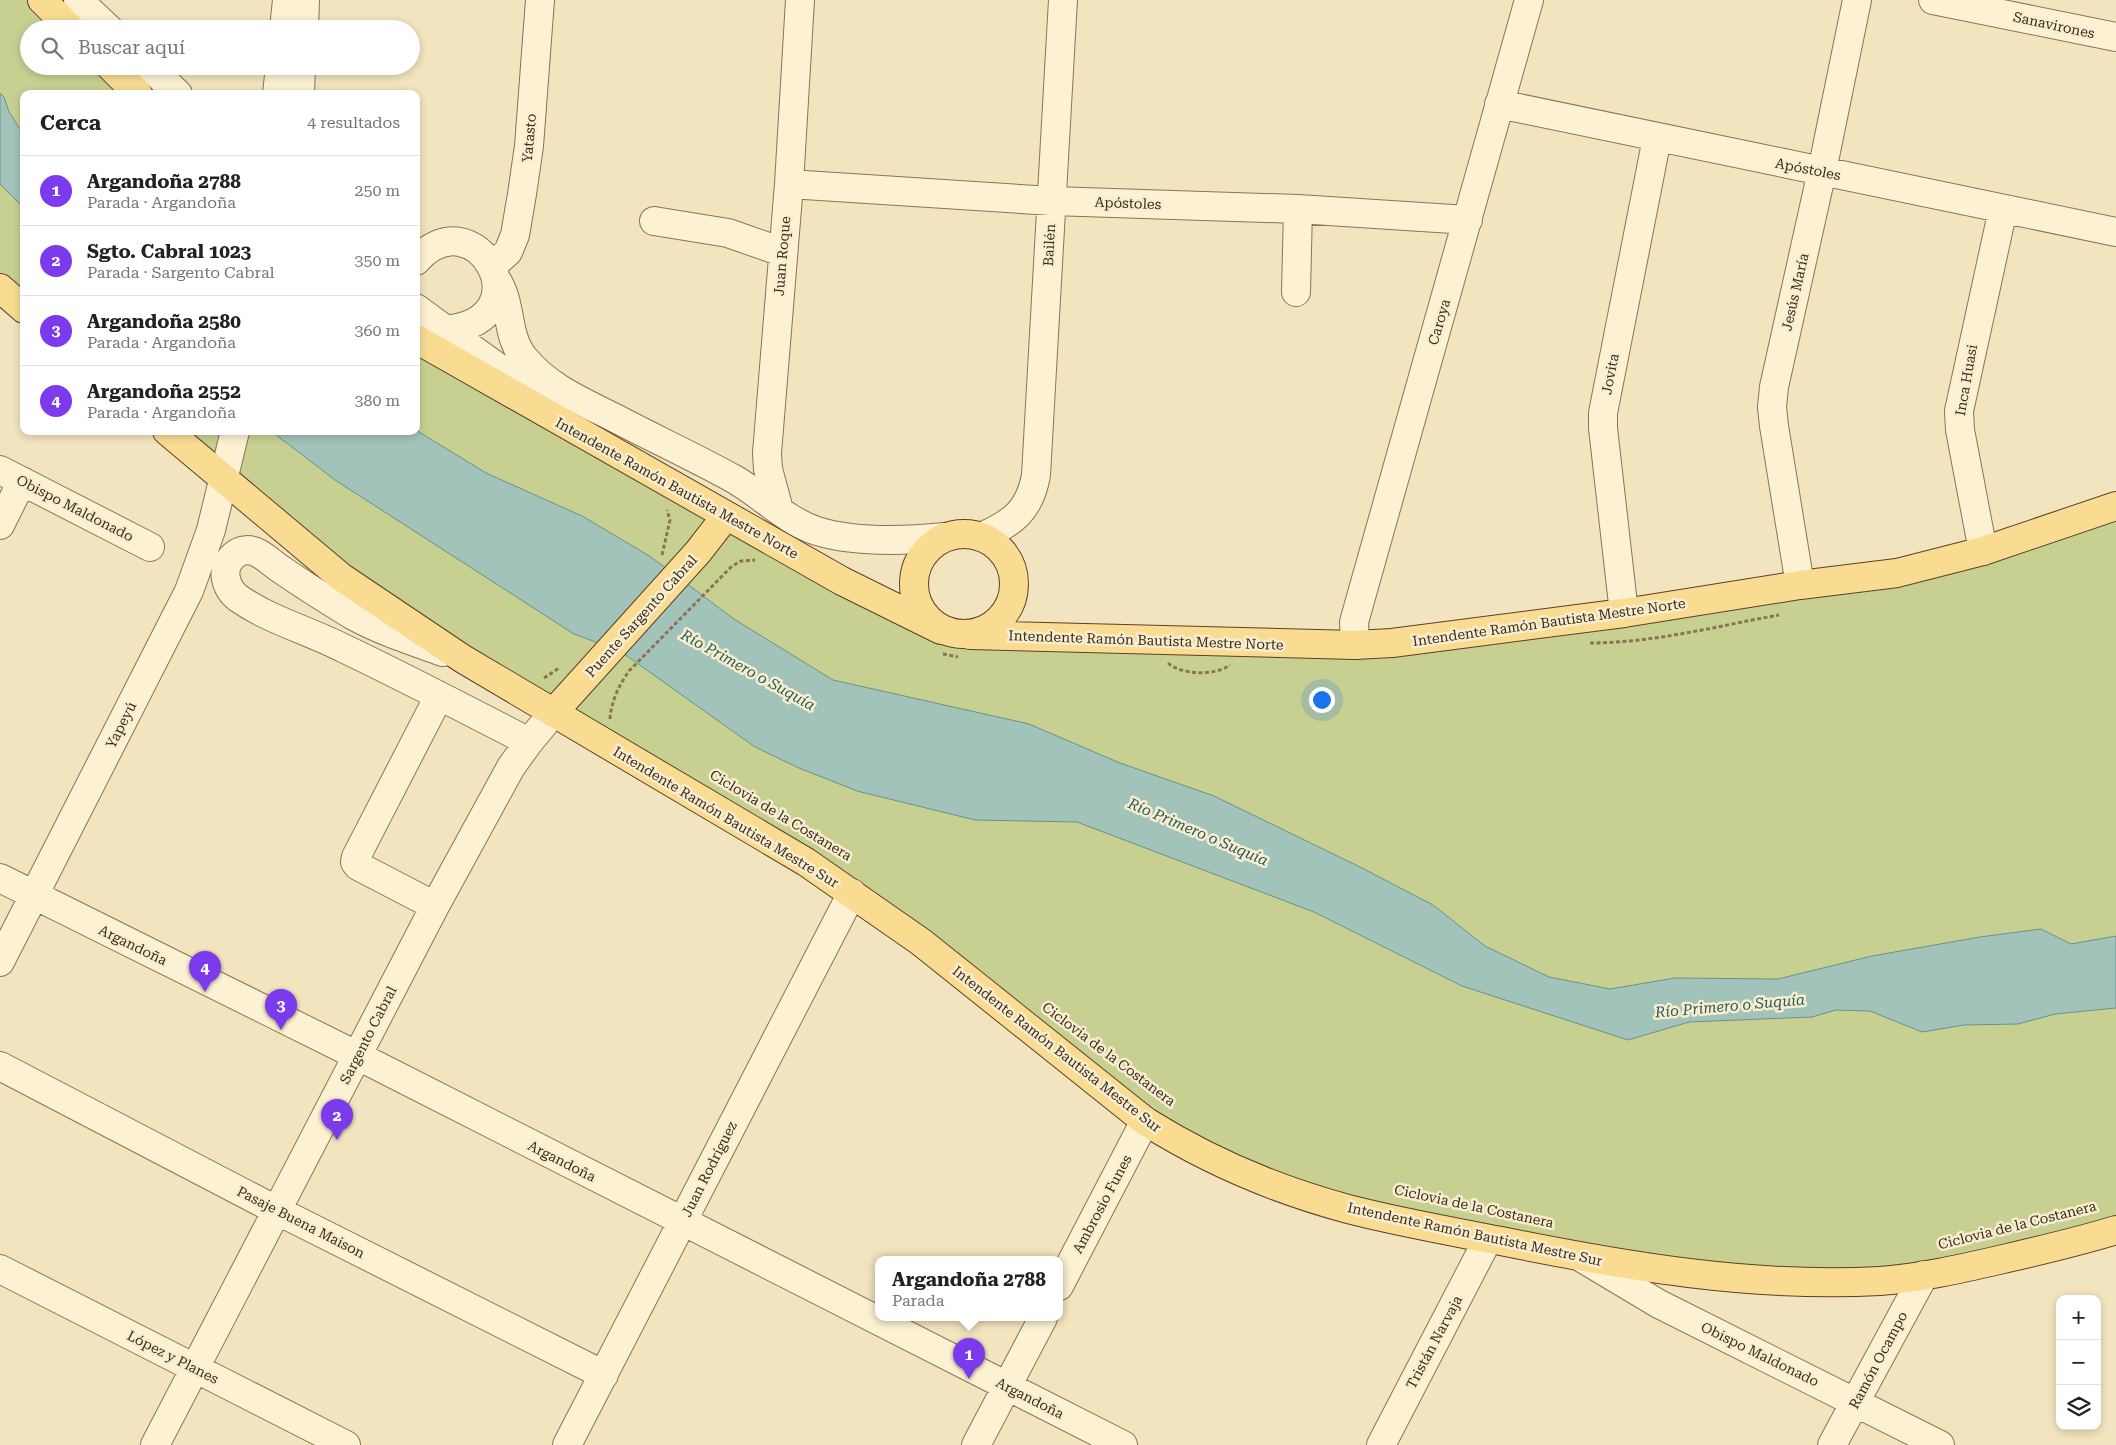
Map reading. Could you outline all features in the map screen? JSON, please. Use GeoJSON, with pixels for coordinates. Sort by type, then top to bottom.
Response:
{"type":"FeatureCollection","features":[{"type":"Feature","properties":{"kind":"main road"},"geometry":{"type":"LineString","coordinates":[[42,0],[62,20]]}},
{"type":"Feature","properties":{"kind":"main road"},"geometry":{"type":"LineString","coordinates":[[119,75],[134,90]]}},
{"type":"Feature","properties":{"kind":"main road"},"geometry":{"type":"LineString","coordinates":[[0,288],[20,305]]}},
{"type":"Feature","properties":{"kind":"main road","name":"Intendente Ramón Bautista Mestre Norte"},"geometry":{"type":"LineString","coordinates":[[420,341],[842,581],[941,630]]}},
{"type":"Feature","properties":{"kind":"main road","name":"Intendente Ramón Bautista Mestre Sur"},"geometry":{"type":"LineString","coordinates":[[172,435],[341,578],[463,659],[806,862],[921,942],[1145,1121],[1198,1151],[1242,1172],[1346,1208],[1488,1239],[1582,1258],[1720,1276],[1768,1280],[1881,1281],[1924,1276],[2079,1242],[2116,1230]]}},
{"type":"Feature","properties":{"kind":"main road","name":"Intendente Ramón Bautista Mestre Norte"},"geometry":{"type":"LineString","coordinates":[[970,635],[1355,645],[1401,642],[1624,613],[1800,585],[1897,574],[1983,551],[2116,506]]}},
{"type":"Feature","properties":{"kind":"main road","name":"Puente Sargento Cabral"},"geometry":{"type":"LineString","coordinates":[[553,713],[698,552],[726,516]]}},
{"type":"Feature","properties":{"kind":"main road"},"geometry":{"type":"LineString","coordinates":[[957,534],[981,537],[996,545],[1007,558],[1013,573],[1014,590],[1009,606],[1000,620],[986,630],[970,635],[955,634],[941,630],[929,621],[919,608],[913,592],[914,575],[920,559],[930,546],[945,537],[957,534]]}},
{"type":"Feature","properties":{"kind":"street"},"geometry":{"type":"LineString","coordinates":[[78,0],[99,20]]}},
{"type":"Feature","properties":{"kind":"street"},"geometry":{"type":"LineString","coordinates":[[285,20],[287,0]]}},
{"type":"Feature","properties":{"kind":"street"},"geometry":{"type":"LineString","coordinates":[[305,20],[306,0]]}},
{"type":"Feature","properties":{"kind":"street"},"geometry":{"type":"LineString","coordinates":[[322,20],[323,0]]}},
{"type":"Feature","properties":{"kind":"street","name":"Yatasto"},"geometry":{"type":"LineString","coordinates":[[494,273],[508,252],[515,235],[522,194],[529,146],[540,0]]}},
{"type":"Feature","properties":{"kind":"street","name":"Juan Roque"},"geometry":{"type":"LineString","coordinates":[[779,510],[768,469],[767,453],[789,184],[800,0]]}},
{"type":"Feature","properties":{"kind":"street","name":"Bailén"},"geometry":{"type":"LineString","coordinates":[[981,537],[1011,521],[1028,502],[1036,475],[1063,0]]}},
{"type":"Feature","properties":{"kind":"street","name":"Caroya"},"geometry":{"type":"LineString","coordinates":[[1355,645],[1354,622],[1529,0]]}},
{"type":"Feature","properties":{"kind":"street","name":"Jesús María"},"geometry":{"type":"LineString","coordinates":[[1800,585],[1772,408],[1774,387],[1822,171],[1857,0]]}},
{"type":"Feature","properties":{"kind":"street","name":"Sanavirones"},"geometry":{"type":"LineString","coordinates":[[1934,0],[2116,38]]}},
{"type":"Feature","properties":{"kind":"street"},"geometry":{"type":"LineString","coordinates":[[158,75],[174,90]]}},
{"type":"Feature","properties":{"kind":"street"},"geometry":{"type":"LineString","coordinates":[[278,90],[279,75]]}},
{"type":"Feature","properties":{"kind":"street"},"geometry":{"type":"LineString","coordinates":[[300,90],[301,75]]}},
{"type":"Feature","properties":{"kind":"street"},"geometry":{"type":"LineString","coordinates":[[317,90],[318,75]]}},
{"type":"Feature","properties":{"kind":"street","name":"Apóstoles"},"geometry":{"type":"LineString","coordinates":[[1500,104],[2116,232]]}},
{"type":"Feature","properties":{"kind":"street","name":"Jovita"},"geometry":{"type":"LineString","coordinates":[[1624,613],[1603,428],[1603,413],[1658,138]]}},
{"type":"Feature","properties":{"kind":"street","name":"Apóstoles"},"geometry":{"type":"LineString","coordinates":[[789,184],[1052,201],[1298,208],[1468,220]]}},
{"type":"Feature","properties":{"kind":"street"},"geometry":{"type":"LineString","coordinates":[[1296,292],[1298,208]]}},
{"type":"Feature","properties":{"kind":"street","name":"Inca Huasi"},"geometry":{"type":"LineString","coordinates":[[1983,551],[1958,411],[2003,209]]}},
{"type":"Feature","properties":{"kind":"street"},"geometry":{"type":"LineString","coordinates":[[654,221],[728,233],[782,252]]}},
{"type":"Feature","properties":{"kind":"street"},"geometry":{"type":"LineString","coordinates":[[420,257],[425,252],[427,244],[463,243],[475,248],[485,256],[504,295],[513,339],[518,350],[546,381],[734,479],[779,510],[809,527],[832,534],[896,540],[945,537]]}},
{"type":"Feature","properties":{"kind":"street"},"geometry":{"type":"LineString","coordinates":[[446,330],[473,324],[484,316],[492,305],[496,292],[494,273]]}},
{"type":"Feature","properties":{"kind":"street"},"geometry":{"type":"LineString","coordinates":[[420,311],[627,460]]}},
{"type":"Feature","properties":{"kind":"street","name":"Yapeyú"},"geometry":{"type":"LineString","coordinates":[[0,962],[189,591],[208,539],[233,438]]}},
{"type":"Feature","properties":{"kind":"street"},"geometry":{"type":"LineString","coordinates":[[0,525],[11,475]]}},
{"type":"Feature","properties":{"kind":"street","name":"Obispo Maldonado"},"geometry":{"type":"LineString","coordinates":[[11,475],[150,547]]}},
{"type":"Feature","properties":{"kind":"street"},"geometry":{"type":"LineString","coordinates":[[463,659],[368,623],[309,588],[258,553],[244,550],[236,553],[230,560],[225,576],[227,585],[232,593],[241,600],[287,624],[342,647],[529,742]]}},
{"type":"Feature","properties":{"kind":"street"},"geometry":{"type":"LineString","coordinates":[[434,906],[358,866],[356,856],[439,696]]}},
{"type":"Feature","properties":{"kind":"street","name":"Sargento Cabral"},"geometry":{"type":"LineString","coordinates":[[155,1445],[434,906],[511,767],[553,713]]}},
{"type":"Feature","properties":{"kind":"street","name":"Argandoña"},"geometry":{"type":"LineString","coordinates":[[0,878],[358,1056],[875,1319]]}},
{"type":"Feature","properties":{"kind":"street","name":"Juan Rodríguez"},"geometry":{"type":"LineString","coordinates":[[568,1445],[681,1221],[852,893]]}},
{"type":"Feature","properties":{"kind":"street","name":"Pasaje Buena Maison"},"geometry":{"type":"LineString","coordinates":[[0,1066],[276,1210],[604,1375]]}},
{"type":"Feature","properties":{"kind":"street","name":"Ambrosio Funes"},"geometry":{"type":"LineString","coordinates":[[1063,1278],[1145,1121]]}},
{"type":"Feature","properties":{"kind":"street","name":"Tristán Narvaja"},"geometry":{"type":"LineString","coordinates":[[1380,1445],[1488,1239]]}},
{"type":"Feature","properties":{"kind":"street","name":"Obispo Maldonado"},"geometry":{"type":"LineString","coordinates":[[1582,1258],[1659,1304],[1856,1401],[1940,1445]]}},
{"type":"Feature","properties":{"kind":"street","name":"López y Planes"},"geometry":{"type":"LineString","coordinates":[[0,1269],[346,1445]]}},
{"type":"Feature","properties":{"kind":"street","name":"Ramón Ocampo"},"geometry":{"type":"LineString","coordinates":[[1832,1445],[1924,1276]]}},
{"type":"Feature","properties":{"kind":"street","name":"Argandoña"},"geometry":{"type":"LineString","coordinates":[[879,1321],[1123,1445]]}},
{"type":"Feature","properties":{"kind":"street"},"geometry":{"type":"LineString","coordinates":[[976,1445],[1040,1321]]}},
{"type":"Feature","properties":{"kind":"path"},"geometry":{"type":"LineString","coordinates":[[661,558],[670,520],[668,511],[664,507]]}},
{"type":"Feature","properties":{"kind":"path"},"geometry":{"type":"LineString","coordinates":[[612,726],[610,718],[612,707],[621,682],[629,671],[722,574]]}},
{"type":"Feature","properties":{"kind":"green space"},"geometry":{"type":"Polygon","coordinates":[[[0,0],[42,0],[62,20],[20,20],[20,75],[119,75],[134,90],[20,90],[20,129],[9,112],[4,97],[0,93],[0,0]]]}},
{"type":"Feature","properties":{"kind":"green space"},"geometry":{"type":"Polygon","coordinates":[[[0,184],[20,204],[20,306],[0,288],[0,184]]]}},
{"type":"Feature","properties":{"kind":"green space"},"geometry":{"type":"Polygon","coordinates":[[[420,341],[929,621],[970,635],[1355,645],[1800,585],[2116,506],[2116,936],[2071,944],[2041,929],[1872,956],[1778,979],[1675,978],[1610,989],[1549,977],[1485,946],[1433,905],[1214,796],[1120,763],[1029,724],[833,680],[734,619],[651,557],[582,516],[486,473],[420,432],[420,341]]]}},
{"type":"Feature","properties":{"kind":"green space"},"geometry":{"type":"Polygon","coordinates":[[[172,435],[276,435],[335,480],[441,547],[620,651],[755,747],[799,768],[857,791],[975,820],[1077,822],[1314,912],[1462,986],[1628,1040],[1689,1022],[1812,1017],[1836,1010],[1870,1011],[1922,1032],[1964,1025],[2018,1024],[2054,1014],[2116,1008],[2116,1230],[1833,1281],[1412,1223],[1199,1151],[921,942],[463,659],[172,435]]]}},
{"type":"Feature","properties":{"kind":"water"},"geometry":{"type":"Polygon","coordinates":[[[0,93],[4,97],[9,112],[20,129],[20,204],[0,184],[0,93]]]}},
{"type":"Feature","properties":{"kind":"water","name":"Río Primero o Suquía"},"geometry":{"type":"Polygon","coordinates":[[[420,432],[486,473],[582,516],[651,557],[734,619],[833,680],[1029,724],[1120,763],[1214,796],[1433,905],[1485,946],[1549,977],[1610,989],[1675,978],[1778,979],[1872,956],[1980,937],[2041,929],[2071,944],[2116,936],[2116,1008],[2055,1014],[2018,1024],[1964,1025],[1922,1032],[1870,1011],[1836,1010],[1812,1017],[1689,1022],[1628,1040],[1462,986],[1314,912],[1077,822],[975,820],[857,791],[799,768],[755,747],[620,651],[574,634],[335,480],[276,435],[420,435],[420,432]]]}},
{"type":"Feature","properties":{"kind":"place","name":"Argandoña 2552"},"geometry":{"type":"Point","coordinates":[205,992]}},
{"type":"Feature","properties":{"kind":"place","name":"Argandoña 2580"},"geometry":{"type":"Point","coordinates":[281,1030]}},
{"type":"Feature","properties":{"kind":"place","name":"Sgto. Cabral 1023"},"geometry":{"type":"Point","coordinates":[337,1140]}},
{"type":"Feature","properties":{"kind":"place","name":"Argandoña 2788"},"geometry":{"type":"Point","coordinates":[969,1379]}}]}
